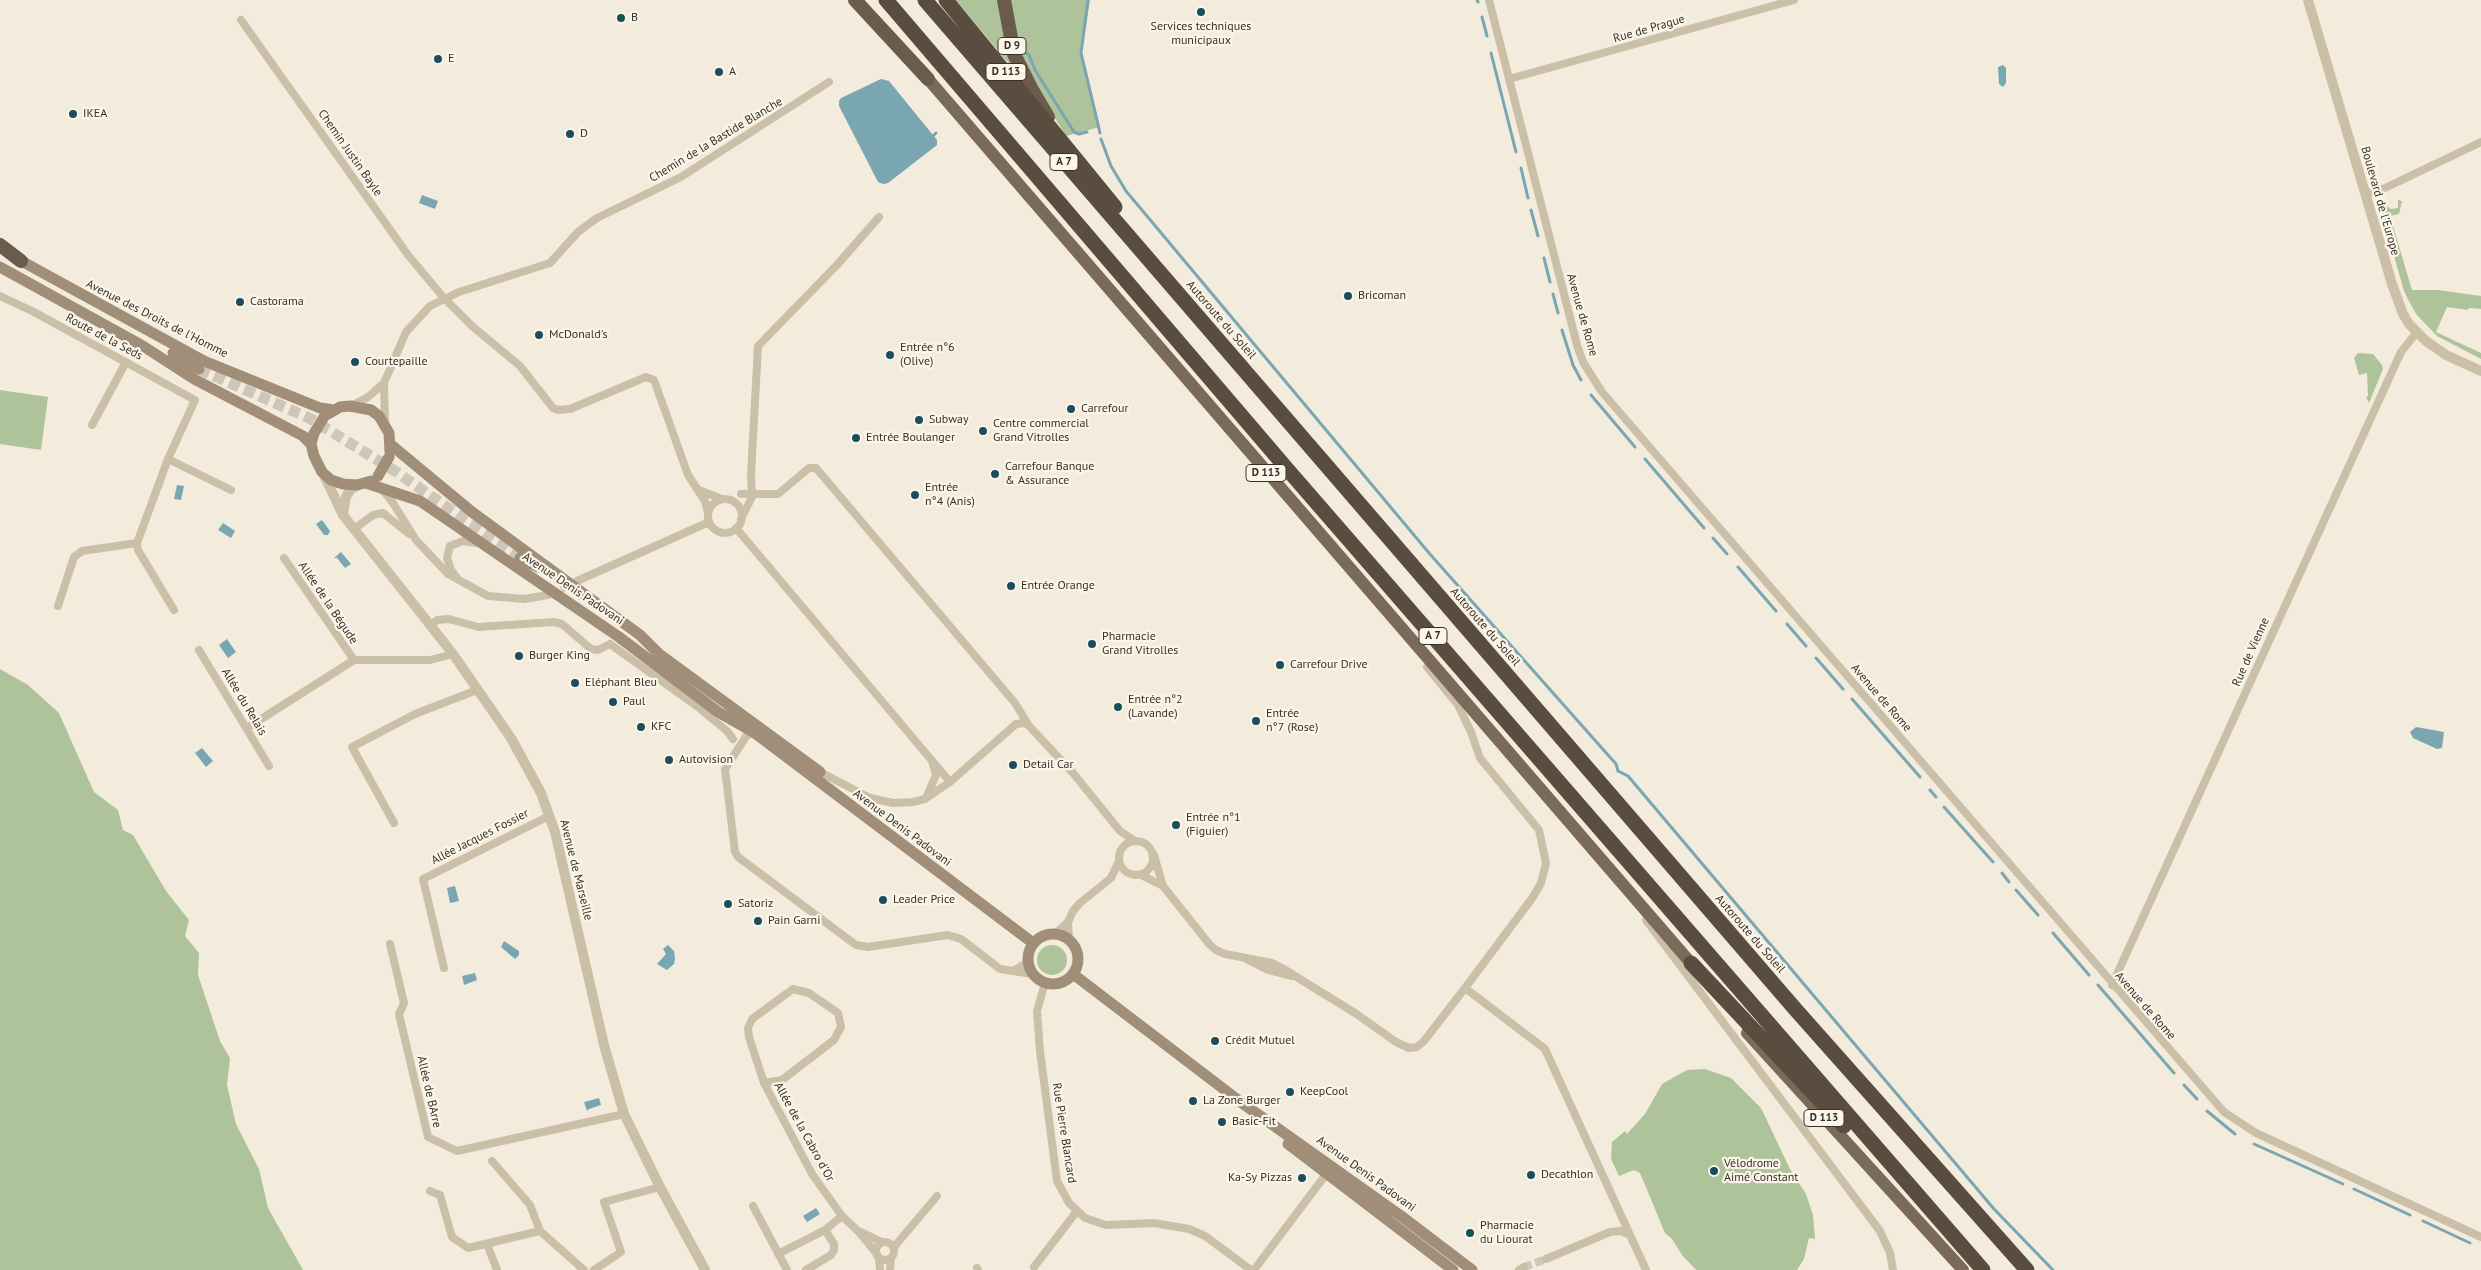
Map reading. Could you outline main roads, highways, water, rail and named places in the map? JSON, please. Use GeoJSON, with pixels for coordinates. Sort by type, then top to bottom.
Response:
{"type":"FeatureCollection","features":[{"type":"Feature","properties":{"kind":"highway"},"geometry":{"type":"LineString","coordinates":[[855,0],[928,79]]}},
{"type":"Feature","properties":{"kind":"highway","name":"A 7"},"geometry":{"type":"LineString","coordinates":[[886,0],[1288,470],[1982,1270]]}},
{"type":"Feature","properties":{"kind":"highway","name":"Autoroute du Soleil"},"geometry":{"type":"LineString","coordinates":[[925,0],[1796,1010],[2026,1270]]}},
{"type":"Feature","properties":{"kind":"highway","name":"D 113"},"geometry":{"type":"LineString","coordinates":[[946,0],[1147,246],[1204,324]]}},
{"type":"Feature","properties":{"kind":"highway","name":"D 9"},"geometry":{"type":"LineString","coordinates":[[1004,0],[1011,42],[1018,64],[1030,88],[1066,145]]}},
{"type":"Feature","properties":{"kind":"highway"},"geometry":{"type":"LineString","coordinates":[[0,246],[21,261]]}},
{"type":"Feature","properties":{"kind":"highway"},"geometry":{"type":"LineString","coordinates":[[1691,963],[1884,1169],[1982,1270]]}},
{"type":"Feature","properties":{"kind":"main road","name":"D 113"},"geometry":{"type":"LineString","coordinates":[[860,0],[1691,963],[1775,1065],[1963,1270]]}},
{"type":"Feature","properties":{"kind":"main road","name":"Avenue des Droits de l'Homme"},"geometry":{"type":"LineString","coordinates":[[0,250],[92,302],[204,361],[329,413]]}},
{"type":"Feature","properties":{"kind":"main road"},"geometry":{"type":"LineString","coordinates":[[0,267],[144,346],[194,379],[312,439]]}},
{"type":"Feature","properties":{"kind":"main road"},"geometry":{"type":"LineString","coordinates":[[86,314],[199,369],[92,302]]}},
{"type":"Feature","properties":{"kind":"main road"},"geometry":{"type":"LineString","coordinates":[[350,406],[371,410],[385,425],[389,434],[389,457],[379,481],[362,484],[344,484],[331,480],[322,472],[312,451],[312,439],[329,413],[350,406]]}},
{"type":"Feature","properties":{"kind":"main road","name":"Avenue Denis Padovani"},"geometry":{"type":"LineString","coordinates":[[390,444],[472,512],[640,635],[659,654],[820,772]]}},
{"type":"Feature","properties":{"kind":"main road","name":"Avenue Denis Padovani"},"geometry":{"type":"LineString","coordinates":[[379,481],[420,501],[607,631],[615,641],[718,712],[755,733],[1034,943]]}},
{"type":"Feature","properties":{"kind":"main road"},"geometry":{"type":"LineString","coordinates":[[615,641],[520,558],[536,566],[659,654]]}},
{"type":"Feature","properties":{"kind":"main road","name":"Avenue Denis Padovani"},"geometry":{"type":"LineString","coordinates":[[732,708],[755,733]]}},
{"type":"Feature","properties":{"kind":"main road"},"geometry":{"type":"LineString","coordinates":[[1056,934],[1069,940],[1074,946],[1078,960],[1073,974],[1060,983],[1045,983],[1033,974],[1028,962],[1034,943],[1040,938],[1056,934]]}},
{"type":"Feature","properties":{"kind":"main road","name":"Avenue Denis Padovani"},"geometry":{"type":"LineString","coordinates":[[1073,974],[1242,1103],[1401,1216],[1472,1270]]}},
{"type":"Feature","properties":{"kind":"main road","name":"Avenue Denis Padovani"},"geometry":{"type":"LineString","coordinates":[[1242,1103],[1280,1137],[1453,1270]]}},
{"type":"Feature","properties":{"kind":"water"},"geometry":{"type":"Polygon","coordinates":[[[2003,65],[2006,68],[2006,83],[2003,87],[1999,84],[1998,67],[2003,65]]]}},
{"type":"Feature","properties":{"kind":"water"},"geometry":{"type":"Polygon","coordinates":[[[881,79],[889,81],[937,140],[937,145],[888,183],[883,184],[878,182],[839,106],[841,98],[881,79]]]}},
{"type":"Feature","properties":{"kind":"water"},"geometry":{"type":"Polygon","coordinates":[[[422,195],[438,201],[435,209],[419,203],[422,195]]]}},
{"type":"Feature","properties":{"kind":"water"},"geometry":{"type":"Polygon","coordinates":[[[177,485],[184,486],[181,500],[174,499],[177,485]]]}},
{"type":"Feature","properties":{"kind":"water"},"geometry":{"type":"Polygon","coordinates":[[[322,520],[330,531],[328,535],[324,535],[316,524],[322,520]]]}},
{"type":"Feature","properties":{"kind":"water"},"geometry":{"type":"Polygon","coordinates":[[[223,523],[235,531],[231,538],[218,530],[223,523]]]}},
{"type":"Feature","properties":{"kind":"water"},"geometry":{"type":"Polygon","coordinates":[[[341,552],[351,564],[345,568],[337,558],[334,558],[341,552]]]}},
{"type":"Feature","properties":{"kind":"water"},"geometry":{"type":"Polygon","coordinates":[[[227,639],[236,652],[228,658],[219,645],[227,639]]]}},
{"type":"Feature","properties":{"kind":"water"},"geometry":{"type":"Polygon","coordinates":[[[2416,727],[2444,732],[2442,748],[2437,749],[2413,738],[2410,732],[2416,727]]]}},
{"type":"Feature","properties":{"kind":"water"},"geometry":{"type":"Polygon","coordinates":[[[202,748],[213,761],[206,767],[195,753],[202,748]]]}},
{"type":"Feature","properties":{"kind":"water"},"geometry":{"type":"Polygon","coordinates":[[[455,886],[459,901],[450,903],[447,888],[455,886]]]}},
{"type":"Feature","properties":{"kind":"water"},"geometry":{"type":"Polygon","coordinates":[[[504,941],[519,951],[519,955],[515,959],[501,947],[504,941]]]}},
{"type":"Feature","properties":{"kind":"water"},"geometry":{"type":"Polygon","coordinates":[[[668,945],[674,951],[675,958],[674,964],[667,970],[657,964],[666,954],[663,949],[668,945]]]}},
{"type":"Feature","properties":{"kind":"water"},"geometry":{"type":"Polygon","coordinates":[[[475,973],[477,980],[464,985],[462,976],[475,973]]]}},
{"type":"Feature","properties":{"kind":"water"},"geometry":{"type":"Polygon","coordinates":[[[599,1098],[601,1105],[587,1111],[584,1102],[599,1098]]]}},
{"type":"Feature","properties":{"kind":"water"},"geometry":{"type":"Polygon","coordinates":[[[816,1208],[820,1214],[807,1222],[803,1216],[816,1208]]]}},
{"type":"Feature","properties":{"kind":"waterway"},"geometry":{"type":"LineString","coordinates":[[1088,0],[1081,53],[1100,133]]}},
{"type":"Feature","properties":{"kind":"waterway"},"geometry":{"type":"LineString","coordinates":[[1482,17],[1487,36]]}},
{"type":"Feature","properties":{"kind":"waterway"},"geometry":{"type":"LineString","coordinates":[[1026,53],[1029,55],[1035,70],[1074,132],[1079,134],[1087,132]]}},
{"type":"Feature","properties":{"kind":"waterway"},"geometry":{"type":"LineString","coordinates":[[1491,53],[1516,152]]}},
{"type":"Feature","properties":{"kind":"waterway"},"geometry":{"type":"LineString","coordinates":[[1101,139],[1111,166],[1126,191],[1429,553],[1616,764],[1618,771],[1628,776],[1994,1209],[2053,1270]]}},
{"type":"Feature","properties":{"kind":"waterway"},"geometry":{"type":"LineString","coordinates":[[1521,168],[1528,198]]}},
{"type":"Feature","properties":{"kind":"waterway"},"geometry":{"type":"LineString","coordinates":[[1531,210],[1538,236]]}},
{"type":"Feature","properties":{"kind":"waterway"},"geometry":{"type":"LineString","coordinates":[[1544,258],[1550,282]]}},
{"type":"Feature","properties":{"kind":"waterway"},"geometry":{"type":"LineString","coordinates":[[1553,294],[1558,313]]}},
{"type":"Feature","properties":{"kind":"waterway"},"geometry":{"type":"LineString","coordinates":[[1562,330],[1573,365],[1581,380]]}},
{"type":"Feature","properties":{"kind":"waterway"},"geometry":{"type":"LineString","coordinates":[[1591,395],[1635,447]]}},
{"type":"Feature","properties":{"kind":"waterway"},"geometry":{"type":"LineString","coordinates":[[1645,459],[1704,528]]}},
{"type":"Feature","properties":{"kind":"waterway"},"geometry":{"type":"LineString","coordinates":[[1713,538],[1727,554]]}},
{"type":"Feature","properties":{"kind":"waterway"},"geometry":{"type":"LineString","coordinates":[[1738,567],[1776,611]]}},
{"type":"Feature","properties":{"kind":"waterway"},"geometry":{"type":"LineString","coordinates":[[1787,624],[1806,646]]}},
{"type":"Feature","properties":{"kind":"waterway"},"geometry":{"type":"LineString","coordinates":[[1816,658],[1843,689]]}},
{"type":"Feature","properties":{"kind":"waterway"},"geometry":{"type":"LineString","coordinates":[[1852,699],[1920,777]]}},
{"type":"Feature","properties":{"kind":"waterway"},"geometry":{"type":"LineString","coordinates":[[1930,790],[1936,797]]}},
{"type":"Feature","properties":{"kind":"waterway"},"geometry":{"type":"LineString","coordinates":[[1944,807],[1993,862]]}},
{"type":"Feature","properties":{"kind":"waterway"},"geometry":{"type":"LineString","coordinates":[[2002,873],[2009,882]]}},
{"type":"Feature","properties":{"kind":"waterway"},"geometry":{"type":"LineString","coordinates":[[2016,890],[2038,915]]}},
{"type":"Feature","properties":{"kind":"waterway"},"geometry":{"type":"LineString","coordinates":[[2053,933],[2089,975]]}},
{"type":"Feature","properties":{"kind":"waterway"},"geometry":{"type":"LineString","coordinates":[[2098,985],[2174,1073]]}},
{"type":"Feature","properties":{"kind":"waterway"},"geometry":{"type":"LineString","coordinates":[[2184,1085],[2197,1099]]}},
{"type":"Feature","properties":{"kind":"waterway"},"geometry":{"type":"LineString","coordinates":[[2207,1111],[2235,1134]]}},
{"type":"Feature","properties":{"kind":"waterway"},"geometry":{"type":"LineString","coordinates":[[2254,1144],[2343,1184]]}},
{"type":"Feature","properties":{"kind":"waterway"},"geometry":{"type":"LineString","coordinates":[[2354,1189],[2410,1215]]}},
{"type":"Feature","properties":{"kind":"waterway"},"geometry":{"type":"LineString","coordinates":[[2423,1221],[2470,1243]]}},
{"type":"Feature","properties":{"kind":"tunnel"},"geometry":{"type":"LineString","coordinates":[[199,369],[311,419],[395,471],[520,558]]}},
{"type":"Feature","properties":{"kind":"tunnel"},"geometry":{"type":"LineString","coordinates":[[550,594],[573,583]]}},
{"type":"Feature","properties":{"kind":"tunnel"},"geometry":{"type":"LineString","coordinates":[[1524,1267],[1546,1259]]}},
{"type":"Feature","properties":{"kind":"place","name":"Services techniques municipaux"},"geometry":{"type":"Point","coordinates":[1201,12]}},
{"type":"Feature","properties":{"kind":"place","name":"B"},"geometry":{"type":"Point","coordinates":[621,18]}},
{"type":"Feature","properties":{"kind":"place","name":"E"},"geometry":{"type":"Point","coordinates":[438,59]}},
{"type":"Feature","properties":{"kind":"place","name":"A"},"geometry":{"type":"Point","coordinates":[719,72]}},
{"type":"Feature","properties":{"kind":"place","name":"IKEA"},"geometry":{"type":"Point","coordinates":[73,114]}},
{"type":"Feature","properties":{"kind":"place","name":"D"},"geometry":{"type":"Point","coordinates":[570,134]}},
{"type":"Feature","properties":{"kind":"place","name":"Bricoman"},"geometry":{"type":"Point","coordinates":[1348,296]}},
{"type":"Feature","properties":{"kind":"place","name":"Castorama"},"geometry":{"type":"Point","coordinates":[240,302]}},
{"type":"Feature","properties":{"kind":"place","name":"McDonald's"},"geometry":{"type":"Point","coordinates":[539,335]}},
{"type":"Feature","properties":{"kind":"place","name":"Entrée n°6 (Olive)"},"geometry":{"type":"Point","coordinates":[890,355]}},
{"type":"Feature","properties":{"kind":"place","name":"Courtepaille"},"geometry":{"type":"Point","coordinates":[355,362]}},
{"type":"Feature","properties":{"kind":"place","name":"Carrefour"},"geometry":{"type":"Point","coordinates":[1071,409]}},
{"type":"Feature","properties":{"kind":"place","name":"Subway"},"geometry":{"type":"Point","coordinates":[919,420]}},
{"type":"Feature","properties":{"kind":"place","name":"Centre commercial Grand Vitrolles"},"geometry":{"type":"Point","coordinates":[983,431]}},
{"type":"Feature","properties":{"kind":"place","name":"Entrée Boulanger"},"geometry":{"type":"Point","coordinates":[856,438]}},
{"type":"Feature","properties":{"kind":"place","name":"Carrefour Banque & Assurance"},"geometry":{"type":"Point","coordinates":[995,474]}},
{"type":"Feature","properties":{"kind":"place","name":"Entrée n°4 (Anis)"},"geometry":{"type":"Point","coordinates":[915,495]}},
{"type":"Feature","properties":{"kind":"place","name":"Entrée Orange"},"geometry":{"type":"Point","coordinates":[1011,586]}},
{"type":"Feature","properties":{"kind":"place","name":"Pharmacie Grand Vitrolles"},"geometry":{"type":"Point","coordinates":[1092,644]}},
{"type":"Feature","properties":{"kind":"place","name":"Burger King"},"geometry":{"type":"Point","coordinates":[519,656]}},
{"type":"Feature","properties":{"kind":"place","name":"Carrefour Drive"},"geometry":{"type":"Point","coordinates":[1280,665]}},
{"type":"Feature","properties":{"kind":"place","name":"Eléphant Bleu"},"geometry":{"type":"Point","coordinates":[575,683]}},
{"type":"Feature","properties":{"kind":"place","name":"Paul"},"geometry":{"type":"Point","coordinates":[613,702]}},
{"type":"Feature","properties":{"kind":"place","name":"Entrée n°2 (Lavande)"},"geometry":{"type":"Point","coordinates":[1118,707]}},
{"type":"Feature","properties":{"kind":"place","name":"Entrée n°7 (Rose)"},"geometry":{"type":"Point","coordinates":[1256,721]}},
{"type":"Feature","properties":{"kind":"place","name":"KFC"},"geometry":{"type":"Point","coordinates":[641,727]}},
{"type":"Feature","properties":{"kind":"place","name":"Autovision"},"geometry":{"type":"Point","coordinates":[669,760]}},
{"type":"Feature","properties":{"kind":"place","name":"Detail Car"},"geometry":{"type":"Point","coordinates":[1013,765]}},
{"type":"Feature","properties":{"kind":"place","name":"Entrée n°1 (Figuier)"},"geometry":{"type":"Point","coordinates":[1176,825]}},
{"type":"Feature","properties":{"kind":"place","name":"Leader Price"},"geometry":{"type":"Point","coordinates":[883,900]}},
{"type":"Feature","properties":{"kind":"place","name":"Satoriz"},"geometry":{"type":"Point","coordinates":[728,904]}},
{"type":"Feature","properties":{"kind":"place","name":"Pain Garni"},"geometry":{"type":"Point","coordinates":[758,921]}},
{"type":"Feature","properties":{"kind":"place","name":"Crédit Mutuel"},"geometry":{"type":"Point","coordinates":[1215,1041]}},
{"type":"Feature","properties":{"kind":"place","name":"KeepCool"},"geometry":{"type":"Point","coordinates":[1290,1092]}},
{"type":"Feature","properties":{"kind":"place","name":"La Zone Burger"},"geometry":{"type":"Point","coordinates":[1193,1101]}},
{"type":"Feature","properties":{"kind":"place","name":"Basic-Fit"},"geometry":{"type":"Point","coordinates":[1222,1122]}},
{"type":"Feature","properties":{"kind":"place","name":"Vélodrome Aimé Constant"},"geometry":{"type":"Point","coordinates":[1714,1171]}},
{"type":"Feature","properties":{"kind":"place","name":"Decathlon"},"geometry":{"type":"Point","coordinates":[1531,1175]}},
{"type":"Feature","properties":{"kind":"place","name":"Ka-Sy Pizzas"},"geometry":{"type":"Point","coordinates":[1302,1178]}},
{"type":"Feature","properties":{"kind":"place","name":"Pharmacie du Liourat"},"geometry":{"type":"Point","coordinates":[1470,1233]}}]}
